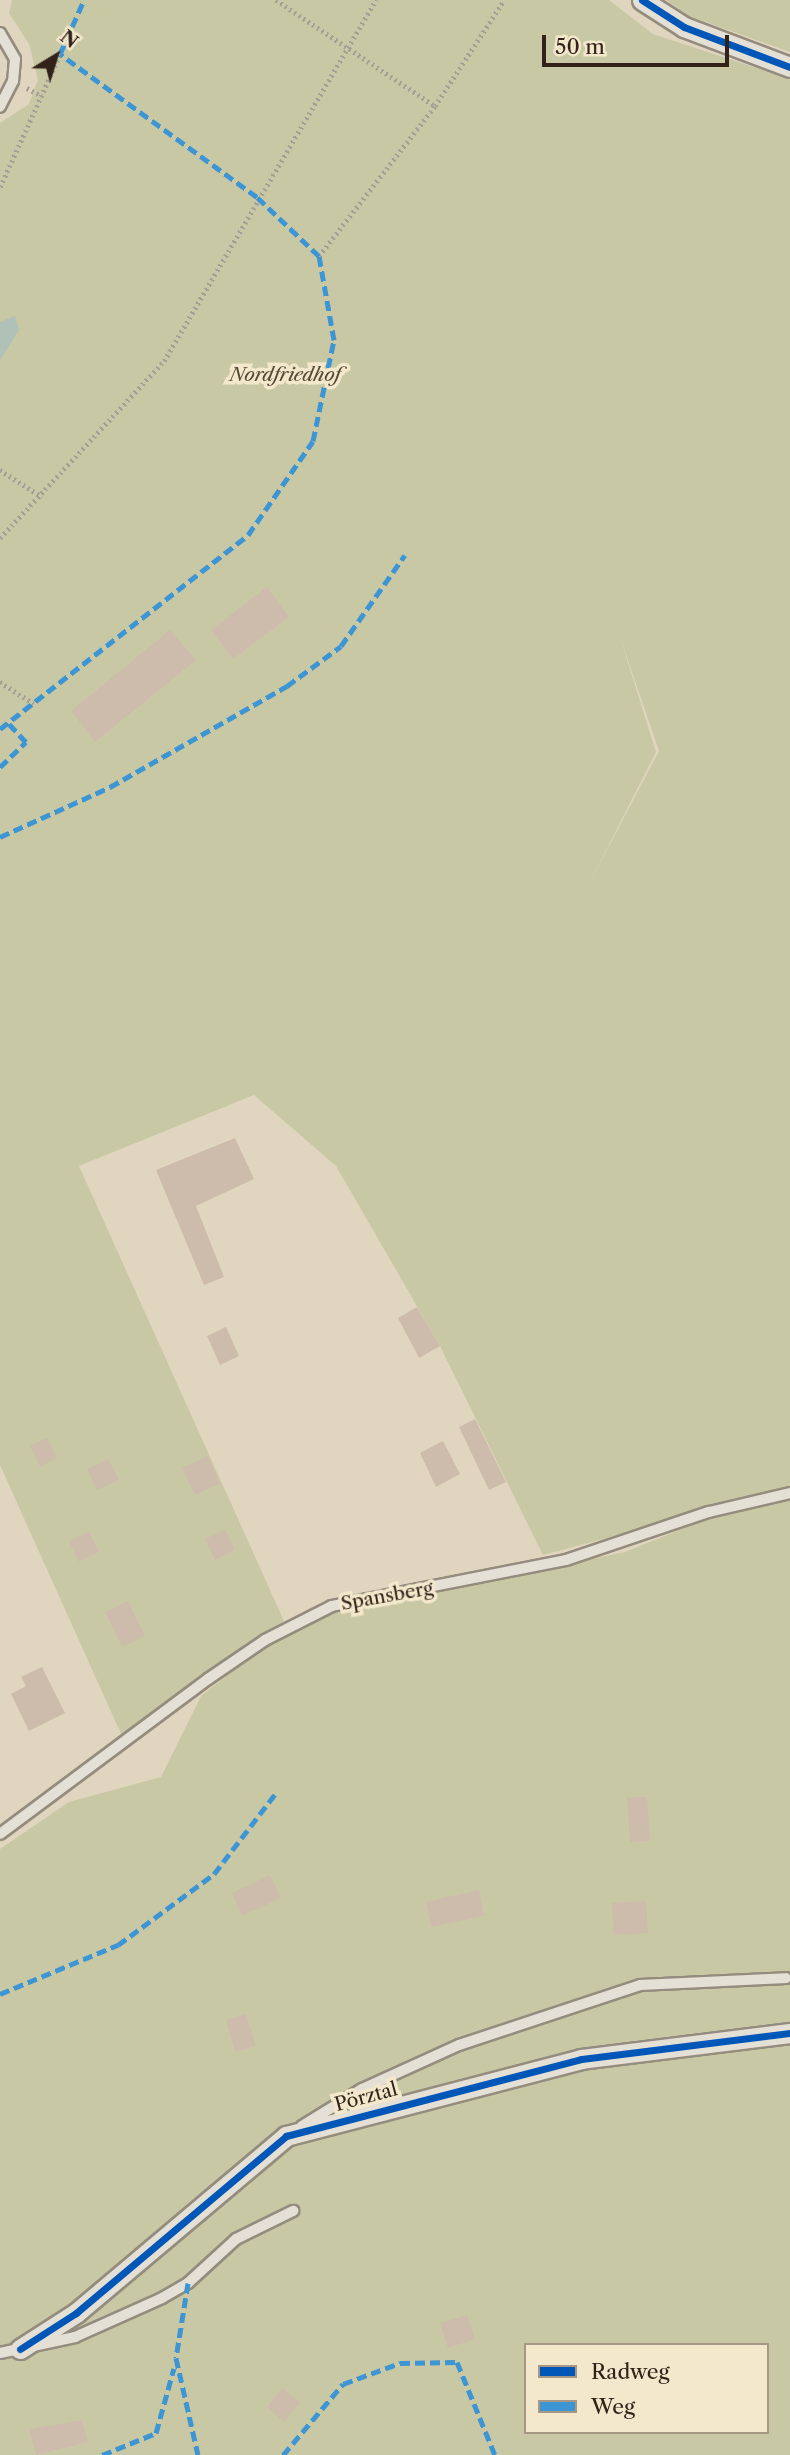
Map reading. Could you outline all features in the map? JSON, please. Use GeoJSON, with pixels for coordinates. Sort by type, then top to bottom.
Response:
{"type":"FeatureCollection","features":[{"type":"Feature","properties":{"kind":"street"},"geometry":{"type":"LineString","coordinates":[[642,0],[684,27],[790,67]]}},
{"type":"Feature","properties":{"kind":"street","name":"Pörztal"},"geometry":{"type":"LineString","coordinates":[[20,2349],[100,2294],[286,2136],[581,2059],[790,2033]]}},
{"type":"Feature","properties":{"kind":"lane"},"geometry":{"type":"LineString","coordinates":[[0,33],[15,59],[13,81],[0,107]]}},
{"type":"Feature","properties":{"kind":"lane","name":"Spansberg"},"geometry":{"type":"LineString","coordinates":[[0,1833],[265,1640],[332,1606],[566,1560],[709,1512],[790,1493]]}},
{"type":"Feature","properties":{"kind":"lane"},"geometry":{"type":"LineString","coordinates":[[286,2136],[362,2089],[459,2045],[640,1985],[786,1978]]}},
{"type":"Feature","properties":{"kind":"lane","name":"Pörztal"},"geometry":{"type":"LineString","coordinates":[[0,2353],[75,2337],[162,2298],[188,2283],[236,2239],[293,2211]]}},
{"type":"Feature","properties":{"kind":"path"},"geometry":{"type":"LineString","coordinates":[[276,0],[348,45],[435,106]]}},
{"type":"Feature","properties":{"kind":"path"},"geometry":{"type":"LineString","coordinates":[[0,538],[42,497],[164,361],[376,0]]}},
{"type":"Feature","properties":{"kind":"path"},"geometry":{"type":"LineString","coordinates":[[319,256],[435,106],[504,0]]}},
{"type":"Feature","properties":{"kind":"path"},"geometry":{"type":"LineString","coordinates":[[0,187],[60,54]]}},
{"type":"Feature","properties":{"kind":"path"},"geometry":{"type":"LineString","coordinates":[[0,470],[42,497]]}},
{"type":"Feature","properties":{"kind":"path"},"geometry":{"type":"LineString","coordinates":[[0,682],[34,704]]}},
{"type":"Feature","properties":{"kind":"green space","name":"Nordfriedhof"},"geometry":{"type":"Polygon","coordinates":[[[12,0],[609,0],[653,34],[790,79],[790,1489],[543,1555],[440,1346],[336,1166],[254,1095],[79,1166],[284,1621],[122,1736],[0,1465],[0,123],[29,104],[38,80],[29,44],[9,13],[12,0]],[[620,637],[656,752],[590,882],[659,751],[620,637]]]}},
{"type":"Feature","properties":{"kind":"green space"},"geometry":{"type":"Polygon","coordinates":[[[666,0],[790,0],[790,52],[689,16],[666,0]]]}},
{"type":"Feature","properties":{"kind":"green space"},"geometry":{"type":"Polygon","coordinates":[[[790,1500],[790,2455],[0,2455],[0,1849],[69,1802],[161,1777],[201,1696],[269,1643],[331,1613],[625,1552],[702,1521],[790,1500]]]}},
{"type":"Feature","properties":{"kind":"shaded area"},"geometry":{"type":"Polygon","coordinates":[[[15,316],[19,330],[0,360],[0,322],[15,316]]]}},
{"type":"Feature","properties":{"kind":"building"},"geometry":{"type":"Polygon","coordinates":[[[267,587],[289,617],[233,659],[211,630],[267,587]]]}},
{"type":"Feature","properties":{"kind":"building"},"geometry":{"type":"Polygon","coordinates":[[[170,630],[196,660],[95,742],[71,711],[170,630]]]}},
{"type":"Feature","properties":{"kind":"building"},"geometry":{"type":"Polygon","coordinates":[[[235,1138],[254,1179],[196,1206],[224,1277],[204,1285],[156,1170],[235,1138]]]}},
{"type":"Feature","properties":{"kind":"building"},"geometry":{"type":"Polygon","coordinates":[[[417,1307],[440,1346],[419,1358],[398,1318],[417,1307]]]}},
{"type":"Feature","properties":{"kind":"building"},"geometry":{"type":"Polygon","coordinates":[[[226,1327],[239,1356],[220,1365],[207,1336],[226,1327]]]}},
{"type":"Feature","properties":{"kind":"building"},"geometry":{"type":"Polygon","coordinates":[[[475,1419],[506,1482],[489,1490],[459,1427],[475,1419]]]}},
{"type":"Feature","properties":{"kind":"building"},"geometry":{"type":"Polygon","coordinates":[[[47,1438],[57,1458],[40,1467],[30,1446],[47,1438]]]}},
{"type":"Feature","properties":{"kind":"building"},"geometry":{"type":"Polygon","coordinates":[[[443,1441],[460,1474],[436,1487],[420,1453],[443,1441]]]}},
{"type":"Feature","properties":{"kind":"building"},"geometry":{"type":"Polygon","coordinates":[[[208,1456],[220,1484],[195,1495],[182,1468],[208,1456]]]}},
{"type":"Feature","properties":{"kind":"building"},"geometry":{"type":"Polygon","coordinates":[[[108,1459],[119,1480],[97,1490],[87,1469],[108,1459]]]}},
{"type":"Feature","properties":{"kind":"building"},"geometry":{"type":"Polygon","coordinates":[[[225,1529],[235,1550],[215,1560],[205,1539],[225,1529]]]}},
{"type":"Feature","properties":{"kind":"building"},"geometry":{"type":"Polygon","coordinates":[[[89,1532],[99,1552],[79,1562],[69,1541],[89,1532]]]}},
{"type":"Feature","properties":{"kind":"building"},"geometry":{"type":"Polygon","coordinates":[[[128,1601],[145,1636],[122,1647],[105,1612],[128,1601]]]}},
{"type":"Feature","properties":{"kind":"building"},"geometry":{"type":"Polygon","coordinates":[[[42,1667],[65,1713],[29,1731],[11,1694],[26,1686],[21,1677],[42,1667]]]}},
{"type":"Feature","properties":{"kind":"building"},"geometry":{"type":"Polygon","coordinates":[[[627,1797],[647,1797],[650,1841],[630,1842],[627,1797]]]}},
{"type":"Feature","properties":{"kind":"building"},"geometry":{"type":"Polygon","coordinates":[[[270,1875],[281,1898],[242,1916],[232,1893],[270,1875]]]}},
{"type":"Feature","properties":{"kind":"building"},"geometry":{"type":"Polygon","coordinates":[[[479,1890],[484,1916],[431,1927],[426,1902],[479,1890]]]}},
{"type":"Feature","properties":{"kind":"building"},"geometry":{"type":"Polygon","coordinates":[[[646,1901],[648,1933],[614,1935],[612,1903],[646,1901]]]}},
{"type":"Feature","properties":{"kind":"building"},"geometry":{"type":"Polygon","coordinates":[[[246,2014],[256,2046],[235,2052],[226,2020],[246,2014]]]}},
{"type":"Feature","properties":{"kind":"building"},"geometry":{"type":"Polygon","coordinates":[[[467,2315],[475,2339],[448,2348],[440,2323],[467,2315]]]}},
{"type":"Feature","properties":{"kind":"building"},"geometry":{"type":"Polygon","coordinates":[[[282,2388],[300,2402],[284,2422],[267,2407],[282,2388]]]}},
{"type":"Feature","properties":{"kind":"building"},"geometry":{"type":"Polygon","coordinates":[[[82,2420],[88,2442],[36,2455],[29,2429],[82,2420]]]}},
{"type":"Feature","properties":{"kind":"marked path"},"geometry":{"type":"LineString","coordinates":[[0,729],[248,535],[313,441],[334,340],[319,256],[257,197],[60,54],[84,0]]}},
{"type":"Feature","properties":{"kind":"marked path"},"geometry":{"type":"LineString","coordinates":[[0,837],[110,787],[287,686],[341,646],[405,555]]}},
{"type":"Feature","properties":{"kind":"marked path"},"geometry":{"type":"LineString","coordinates":[[0,767],[26,742],[8,723]]}},
{"type":"Feature","properties":{"kind":"marked path"},"geometry":{"type":"LineString","coordinates":[[0,1994],[118,1945],[214,1874],[276,1793]]}},
{"type":"Feature","properties":{"kind":"marked path"},"geometry":{"type":"LineString","coordinates":[[188,2283],[176,2358],[198,2455]]}},
{"type":"Feature","properties":{"kind":"marked path"},"geometry":{"type":"LineString","coordinates":[[283,2455],[343,2384],[400,2363],[457,2362],[495,2455]]}},
{"type":"Feature","properties":{"kind":"marked path"},"geometry":{"type":"LineString","coordinates":[[102,2455],[156,2433],[174,2368]]}},
{"type":"Feature","properties":{"kind":"cycle path"},"geometry":{"type":"LineString","coordinates":[[642,0],[684,27],[790,67]]}},
{"type":"Feature","properties":{"kind":"cycle path"},"geometry":{"type":"LineString","coordinates":[[20,2349],[76,2313],[286,2136],[581,2059],[790,2033]]}}]}
